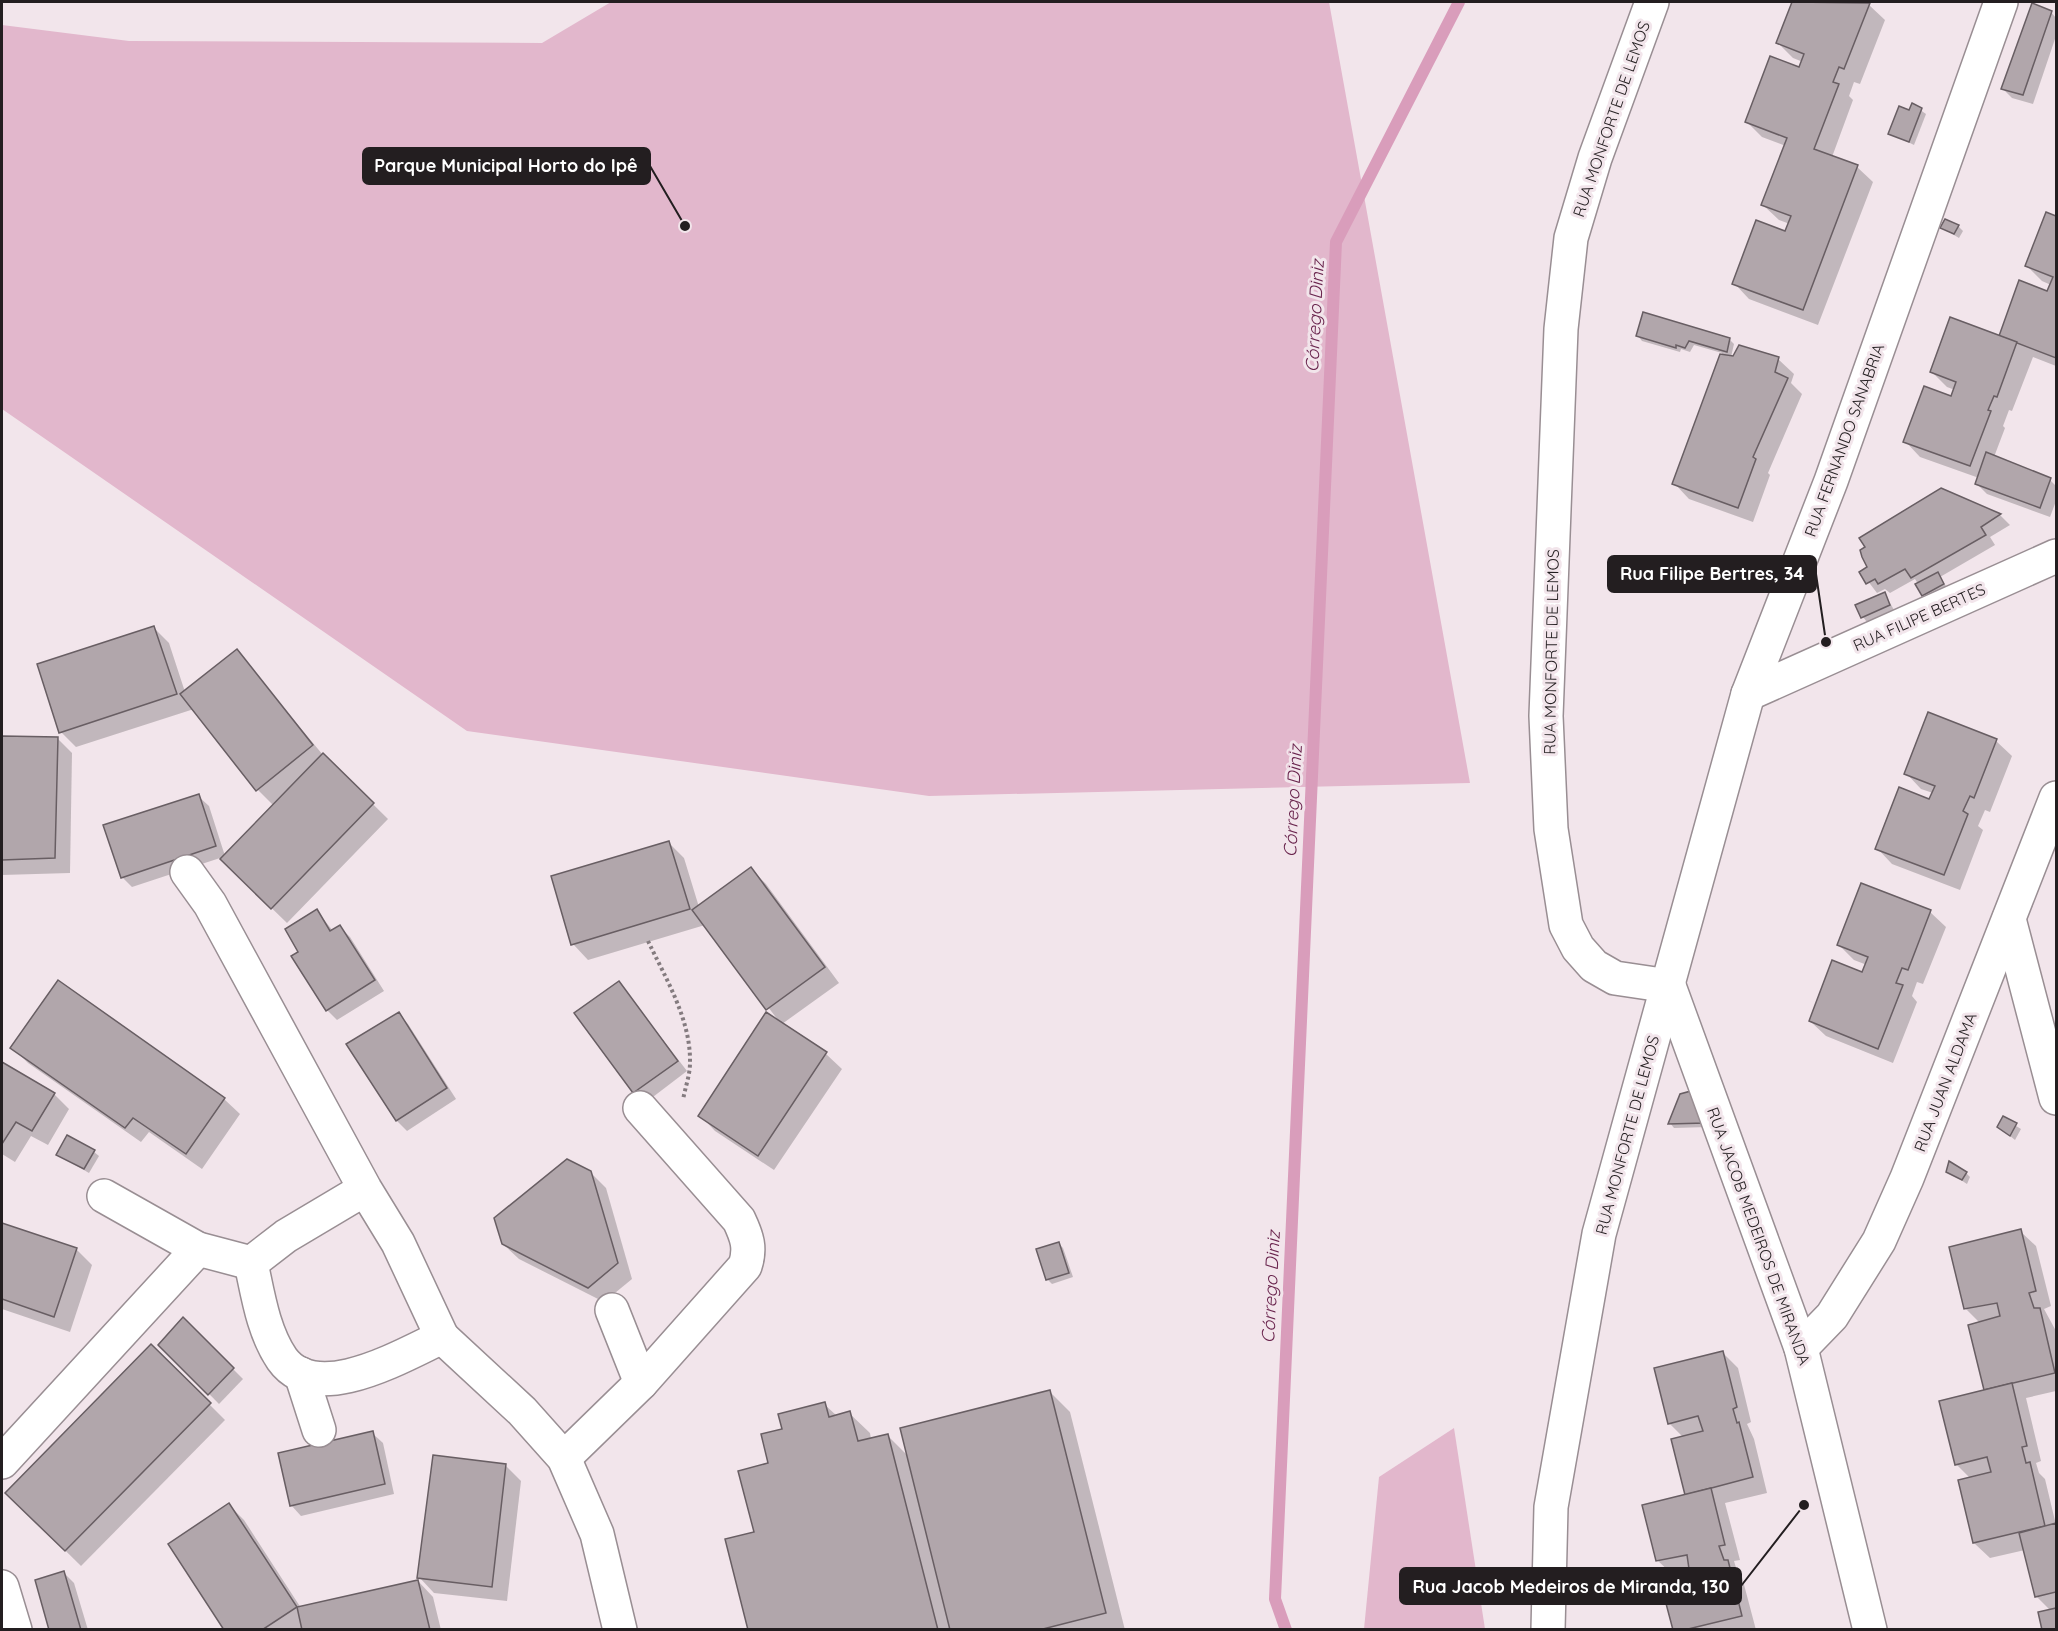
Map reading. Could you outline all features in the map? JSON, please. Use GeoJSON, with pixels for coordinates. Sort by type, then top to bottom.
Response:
{"type":"FeatureCollection","features":[{"type":"Feature","properties":{"kind":"street","name":"RUA MONFORTE DE LEMOS"},"geometry":{"type":"LineString","coordinates":[[1548,1629],[1551,1507],[1599,1234],[1669,986],[1615,978],[1594,966],[1578,948],[1566,925],[1551,829],[1546,716],[1562,329],[1571,238],[1595,158],[1652,2]]}},
{"type":"Feature","properties":{"kind":"street","name":"RUA FERNANDO SANABRIA"},"geometry":{"type":"LineString","coordinates":[[1669,986],[1748,694],[1831,481],[2001,2]]}},
{"type":"Feature","properties":{"kind":"street","name":"RUA FILIPE BERTES"},"geometry":{"type":"LineString","coordinates":[[1748,694],[2056,555]]}},
{"type":"Feature","properties":{"kind":"street","name":"RUA JUAN ALDAMA"},"geometry":{"type":"LineString","coordinates":[[1801,1348],[1832,1316],[1880,1241],[1911,1168],[2056,798]]}},
{"type":"Feature","properties":{"kind":"street"},"geometry":{"type":"LineString","coordinates":[[187,872],[210,904],[365,1189],[398,1243],[442,1337],[522,1411],[564,1458],[597,1534],[620,1629]]}},
{"type":"Feature","properties":{"kind":"street"},"geometry":{"type":"LineString","coordinates":[[2009,919],[2056,1098]]}},
{"type":"Feature","properties":{"kind":"street","name":"RUA JACOB MEDEIROS DE MIRANDA"},"geometry":{"type":"LineString","coordinates":[[1669,986],[1801,1348],[1870,1629]]}},
{"type":"Feature","properties":{"kind":"street"},"geometry":{"type":"LineString","coordinates":[[564,1458],[641,1383],[746,1266],[750,1253],[748,1239],[739,1220],[640,1108]]}},
{"type":"Feature","properties":{"kind":"street"},"geometry":{"type":"LineString","coordinates":[[251,1263],[286,1236],[365,1189]]}},
{"type":"Feature","properties":{"kind":"street"},"geometry":{"type":"LineString","coordinates":[[104,1197],[198,1249],[251,1263]]}},
{"type":"Feature","properties":{"kind":"street"},"geometry":{"type":"LineString","coordinates":[[2,1462],[198,1249]]}},
{"type":"Feature","properties":{"kind":"street"},"geometry":{"type":"LineString","coordinates":[[251,1263],[268,1332],[283,1360],[301,1374],[320,1379],[361,1373],[442,1337]]}},
{"type":"Feature","properties":{"kind":"street"},"geometry":{"type":"LineString","coordinates":[[612,1310],[641,1383]]}},
{"type":"Feature","properties":{"kind":"street"},"geometry":{"type":"LineString","coordinates":[[301,1374],[319,1430]]}},
{"type":"Feature","properties":{"kind":"street"},"geometry":{"type":"LineString","coordinates":[[2,1587],[15,1629]]}},
{"type":"Feature","properties":{"kind":"path"},"geometry":{"type":"LineString","coordinates":[[648,942],[676,1000],[688,1037],[690,1064],[673,1144]]}},
{"type":"Feature","properties":{"kind":"shaded area"},"geometry":{"type":"Polygon","coordinates":[[[611,2],[1329,2],[1470,783],[929,796],[467,731],[2,409],[2,25],[129,41],[542,43],[611,2]]]}},
{"type":"Feature","properties":{"kind":"shaded area"},"geometry":{"type":"Polygon","coordinates":[[[1454,1428],[1485,1629],[1364,1629],[1379,1477],[1454,1428]]]}},
{"type":"Feature","properties":{"kind":"building"},"geometry":{"type":"Polygon","coordinates":[[[1792,2],[1870,3],[1844,69],[1839,67],[1833,82],[1839,84],[1814,149],[1858,165],[1803,310],[1732,284],[1756,220],[1785,231],[1791,216],[1761,205],[1787,138],[1745,122],[1770,56],[1799,67],[1804,54],[1776,43],[1792,2]]]}},
{"type":"Feature","properties":{"kind":"building"},"geometry":{"type":"Polygon","coordinates":[[[2032,3],[2052,11],[2023,95],[2001,89],[2032,3]]]}},
{"type":"Feature","properties":{"kind":"building"},"geometry":{"type":"Polygon","coordinates":[[[1912,103],[1922,108],[1909,142],[1888,134],[1899,106],[1909,110],[1912,103]]]}},
{"type":"Feature","properties":{"kind":"building"},"geometry":{"type":"Polygon","coordinates":[[[2046,212],[2056,216],[2056,358],[1999,336],[2019,280],[2047,291],[2053,277],[2025,266],[2046,212]]]}},
{"type":"Feature","properties":{"kind":"building"},"geometry":{"type":"Polygon","coordinates":[[[1945,219],[1959,225],[1954,234],[1940,228],[1945,219]]]}},
{"type":"Feature","properties":{"kind":"building"},"geometry":{"type":"Polygon","coordinates":[[[1643,312],[1730,338],[1727,352],[1689,341],[1685,348],[1676,345],[1676,348],[1636,336],[1643,312]]]}},
{"type":"Feature","properties":{"kind":"building"},"geometry":{"type":"Polygon","coordinates":[[[1950,317],[2017,342],[1997,397],[1994,396],[1988,410],[1991,411],[1970,466],[1903,442],[1924,386],[1951,396],[1956,382],[1930,372],[1950,317]]]}},
{"type":"Feature","properties":{"kind":"building"},"geometry":{"type":"Polygon","coordinates":[[[1739,345],[1779,357],[1775,372],[1788,378],[1753,457],[1756,459],[1738,508],[1672,484],[1720,354],[1733,356],[1739,345]]]}},
{"type":"Feature","properties":{"kind":"building"},"geometry":{"type":"Polygon","coordinates":[[[1986,452],[2051,478],[2040,508],[1975,484],[1986,452]]]}},
{"type":"Feature","properties":{"kind":"building"},"geometry":{"type":"Polygon","coordinates":[[[1941,488],[2001,514],[1981,527],[1986,535],[1911,578],[1905,569],[1878,584],[1875,579],[1866,584],[1859,572],[1867,567],[1860,550],[1865,547],[1859,538],[1941,488]]]}},
{"type":"Feature","properties":{"kind":"building"},"geometry":{"type":"Polygon","coordinates":[[[1938,572],[1944,584],[1922,596],[1915,584],[1938,572]]]}},
{"type":"Feature","properties":{"kind":"building"},"geometry":{"type":"Polygon","coordinates":[[[1885,592],[1890,605],[1861,618],[1855,605],[1885,592]]]}},
{"type":"Feature","properties":{"kind":"building"},"geometry":{"type":"Polygon","coordinates":[[[154,626],[177,694],[59,733],[37,664],[154,626]]]}},
{"type":"Feature","properties":{"kind":"building"},"geometry":{"type":"Polygon","coordinates":[[[237,649],[313,745],[256,791],[180,694],[237,649]]]}},
{"type":"Feature","properties":{"kind":"building"},"geometry":{"type":"Polygon","coordinates":[[[1928,712],[1997,739],[1974,798],[1970,796],[1963,811],[1968,814],[1944,875],[1875,849],[1899,787],[1929,799],[1935,786],[1904,774],[1928,712]]]}},
{"type":"Feature","properties":{"kind":"building"},"geometry":{"type":"Polygon","coordinates":[[[2,736],[58,737],[55,858],[2,860],[2,736]]]}},
{"type":"Feature","properties":{"kind":"building"},"geometry":{"type":"Polygon","coordinates":[[[323,753],[374,803],[271,909],[220,859],[323,753]]]}},
{"type":"Feature","properties":{"kind":"building"},"geometry":{"type":"Polygon","coordinates":[[[199,794],[216,846],[121,878],[103,825],[199,794]]]}},
{"type":"Feature","properties":{"kind":"building"},"geometry":{"type":"Polygon","coordinates":[[[669,841],[690,909],[571,945],[551,876],[669,841]]]}},
{"type":"Feature","properties":{"kind":"building"},"geometry":{"type":"Polygon","coordinates":[[[751,867],[825,967],[766,1010],[692,910],[751,867]]]}},
{"type":"Feature","properties":{"kind":"building"},"geometry":{"type":"Polygon","coordinates":[[[1861,883],[1931,910],[1908,970],[1902,968],[1896,983],[1903,985],[1878,1049],[1809,1021],[1832,960],[1862,972],[1868,957],[1837,945],[1861,883]]]}},
{"type":"Feature","properties":{"kind":"building"},"geometry":{"type":"Polygon","coordinates":[[[317,909],[330,931],[340,925],[375,980],[326,1011],[291,956],[298,952],[285,929],[317,909]]]}},
{"type":"Feature","properties":{"kind":"building"},"geometry":{"type":"Polygon","coordinates":[[[58,980],[225,1098],[186,1154],[133,1118],[125,1128],[10,1048],[58,980]]]}},
{"type":"Feature","properties":{"kind":"building"},"geometry":{"type":"Polygon","coordinates":[[[619,981],[678,1061],[633,1093],[574,1013],[619,981]]]}},
{"type":"Feature","properties":{"kind":"building"},"geometry":{"type":"Polygon","coordinates":[[[399,1012],[447,1088],[396,1121],[346,1044],[399,1012]]]}},
{"type":"Feature","properties":{"kind":"building"},"geometry":{"type":"Polygon","coordinates":[[[766,1012],[827,1052],[758,1156],[698,1116],[766,1012]]]}},
{"type":"Feature","properties":{"kind":"building"},"geometry":{"type":"Polygon","coordinates":[[[2,1062],[55,1093],[32,1131],[16,1122],[2,1144],[2,1062]]]}},
{"type":"Feature","properties":{"kind":"building"},"geometry":{"type":"Polygon","coordinates":[[[1691,1091],[1705,1123],[1668,1124],[1680,1094],[1691,1091]]]}},
{"type":"Feature","properties":{"kind":"building"},"geometry":{"type":"Polygon","coordinates":[[[2003,1116],[2017,1123],[2010,1136],[1997,1127],[2003,1116]]]}},
{"type":"Feature","properties":{"kind":"building"},"geometry":{"type":"Polygon","coordinates":[[[67,1135],[95,1150],[84,1169],[56,1155],[67,1135]]]}},
{"type":"Feature","properties":{"kind":"building"},"geometry":{"type":"Polygon","coordinates":[[[567,1159],[591,1171],[618,1263],[588,1288],[502,1244],[494,1218],[567,1159]]]}},
{"type":"Feature","properties":{"kind":"building"},"geometry":{"type":"Polygon","coordinates":[[[1949,1161],[1967,1172],[1962,1180],[1946,1172],[1949,1161]]]}},
{"type":"Feature","properties":{"kind":"building"},"geometry":{"type":"Polygon","coordinates":[[[2,1223],[77,1248],[54,1317],[2,1299],[2,1223]]]}},
{"type":"Feature","properties":{"kind":"building"},"geometry":{"type":"Polygon","coordinates":[[[2021,1229],[2036,1291],[2029,1293],[2034,1308],[2040,1308],[2055,1373],[1984,1390],[1968,1325],[2000,1316],[1997,1303],[1964,1309],[1949,1247],[2021,1229]]]}},
{"type":"Feature","properties":{"kind":"building"},"geometry":{"type":"Polygon","coordinates":[[[1059,1242],[1069,1273],[1046,1280],[1036,1249],[1059,1242]]]}},
{"type":"Feature","properties":{"kind":"building"},"geometry":{"type":"Polygon","coordinates":[[[183,1317],[234,1368],[208,1395],[158,1345],[183,1317]]]}},
{"type":"Feature","properties":{"kind":"building"},"geometry":{"type":"Polygon","coordinates":[[[151,1344],[211,1403],[65,1551],[5,1493],[151,1344]]]}},
{"type":"Feature","properties":{"kind":"building"},"geometry":{"type":"Polygon","coordinates":[[[1723,1351],[1737,1407],[1733,1409],[1737,1423],[1739,1422],[1753,1477],[1685,1495],[1671,1439],[1703,1431],[1698,1416],[1668,1424],[1654,1368],[1723,1351]]]}},
{"type":"Feature","properties":{"kind":"building"},"geometry":{"type":"Polygon","coordinates":[[[2012,1383],[2027,1446],[2022,1447],[2026,1463],[2030,1462],[2045,1526],[1973,1543],[1958,1480],[1991,1472],[1987,1457],[1955,1465],[1939,1401],[2012,1383]]]}},
{"type":"Feature","properties":{"kind":"building"},"geometry":{"type":"Polygon","coordinates":[[[1050,1390],[1106,1613],[1039,1630],[950,1630],[900,1428],[1050,1390]]]}},
{"type":"Feature","properties":{"kind":"building"},"geometry":{"type":"Polygon","coordinates":[[[825,1402],[829,1417],[850,1411],[858,1441],[888,1434],[938,1630],[748,1630],[725,1539],[754,1532],[738,1471],[768,1463],[761,1434],[782,1429],[778,1414],[825,1402]]]}},
{"type":"Feature","properties":{"kind":"building"},"geometry":{"type":"Polygon","coordinates":[[[373,1431],[385,1484],[290,1506],[278,1453],[373,1431]]]}},
{"type":"Feature","properties":{"kind":"building"},"geometry":{"type":"Polygon","coordinates":[[[433,1455],[506,1464],[492,1587],[417,1578],[433,1455]]]}},
{"type":"Feature","properties":{"kind":"building"},"geometry":{"type":"Polygon","coordinates":[[[1711,1488],[1725,1545],[1719,1546],[1724,1560],[1728,1560],[1742,1616],[1684,1630],[1673,1630],[1659,1577],[1689,1569],[1687,1555],[1656,1561],[1642,1505],[1711,1488]]]}},
{"type":"Feature","properties":{"kind":"building"},"geometry":{"type":"Polygon","coordinates":[[[229,1503],[297,1607],[262,1630],[224,1630],[168,1544],[229,1503]]]}},
{"type":"Feature","properties":{"kind":"building"},"geometry":{"type":"Polygon","coordinates":[[[2056,1523],[2056,1592],[2035,1597],[2019,1533],[2056,1523]]]}},
{"type":"Feature","properties":{"kind":"building"},"geometry":{"type":"Polygon","coordinates":[[[64,1571],[81,1630],[49,1630],[35,1580],[64,1571]]]}},
{"type":"Feature","properties":{"kind":"building"},"geometry":{"type":"Polygon","coordinates":[[[418,1580],[430,1630],[302,1630],[297,1607],[418,1580]]]}},
{"type":"Feature","properties":{"kind":"building"},"geometry":{"type":"Polygon","coordinates":[[[2056,1608],[2056,1630],[2042,1630],[2038,1612],[2056,1608]]]}},
{"type":"Feature","properties":{"kind":"waterway","name":"Córrego Diniz"},"geometry":{"type":"LineString","coordinates":[[1286,1630],[1275,1599],[1336,242],[1459,2]]}},
{"type":"Feature","properties":{"kind":"place","name":"Parque Municipal Horto do Ipê"},"geometry":{"type":"Point","coordinates":[685,226]}},
{"type":"Feature","properties":{"kind":"place","name":"Rua Filipe Bertres, 34"},"geometry":{"type":"Point","coordinates":[1826,642]}},
{"type":"Feature","properties":{"kind":"place","name":"Rua Jacob Medeiros de Miranda, 130"},"geometry":{"type":"Point","coordinates":[1804,1505]}}]}
